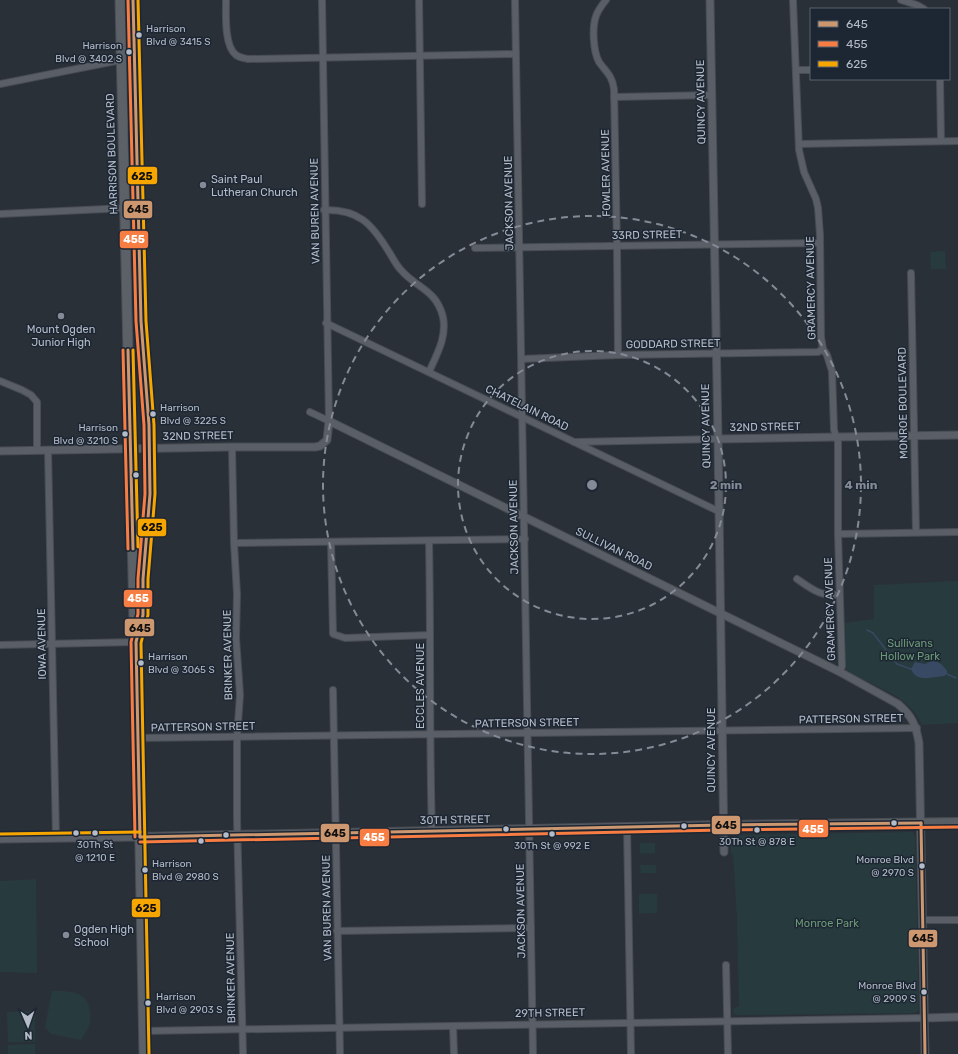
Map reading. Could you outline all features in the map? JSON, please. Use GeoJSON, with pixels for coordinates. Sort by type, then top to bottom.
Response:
{"type":"FeatureCollection","features":[{"type":"Feature","properties":{"kind":"main road","name":"HARRISON BOULEVARD"},"geometry":{"type":"LineString","coordinates":[[120,0],[123,167],[126,208],[134,620],[136,642],[144,1054]]}},
{"type":"Feature","properties":{"kind":"main road","name":"HARRISON BOULEVARD"},"geometry":{"type":"LineString","coordinates":[[133,0],[140,321],[150,448],[150,494],[143,579],[143,615],[136,642]]}},
{"type":"Feature","properties":{"kind":"main road","name":"30TH STREET"},"geometry":{"type":"LineString","coordinates":[[140,837],[723,825],[922,824],[958,822]]}},
{"type":"Feature","properties":{"kind":"street"},"geometry":{"type":"LineString","coordinates":[[226,0],[227,34],[230,46],[233,52],[237,55],[248,59],[516,54]]}},
{"type":"Feature","properties":{"kind":"street","name":"VAN BUREN AVENUE"},"geometry":{"type":"LineString","coordinates":[[322,0],[324,210],[329,421]]}},
{"type":"Feature","properties":{"kind":"street"},"geometry":{"type":"LineString","coordinates":[[418,0],[422,204]]}},
{"type":"Feature","properties":{"kind":"street","name":"JACKSON AVENUE"},"geometry":{"type":"LineString","coordinates":[[516,0],[534,1054]]}},
{"type":"Feature","properties":{"kind":"street","name":"FOWLER AVENUE"},"geometry":{"type":"LineString","coordinates":[[606,0],[598,11],[594,21],[594,45],[600,63],[611,78],[614,89],[618,355]]}},
{"type":"Feature","properties":{"kind":"street","name":"QUINCY AVENUE"},"geometry":{"type":"LineString","coordinates":[[710,0],[724,852]]}},
{"type":"Feature","properties":{"kind":"street","name":"GRAMERCY AVENUE"},"geometry":{"type":"LineString","coordinates":[[793,0],[799,144],[804,172],[816,199],[818,208],[821,338],[823,349],[827,355],[832,371],[834,430],[838,442],[839,595],[842,666],[840,672]]}},
{"type":"Feature","properties":{"kind":"street"},"geometry":{"type":"LineString","coordinates":[[901,0],[917,4],[923,8]]}},
{"type":"Feature","properties":{"kind":"street"},"geometry":{"type":"LineString","coordinates":[[0,84],[121,60]]}},
{"type":"Feature","properties":{"kind":"street"},"geometry":{"type":"LineString","coordinates":[[796,70],[810,70]]}},
{"type":"Feature","properties":{"kind":"street"},"geometry":{"type":"LineString","coordinates":[[940,80],[941,141]]}},
{"type":"Feature","properties":{"kind":"street"},"geometry":{"type":"LineString","coordinates":[[614,97],[712,95]]}},
{"type":"Feature","properties":{"kind":"street"},"geometry":{"type":"LineString","coordinates":[[799,144],[958,141]]}},
{"type":"Feature","properties":{"kind":"street"},"geometry":{"type":"LineString","coordinates":[[0,214],[126,208]]}},
{"type":"Feature","properties":{"kind":"street"},"geometry":{"type":"LineString","coordinates":[[324,210],[334,210],[352,214],[367,222],[379,235],[400,270],[426,290],[438,304],[444,322],[444,334],[440,349],[429,372]]}},
{"type":"Feature","properties":{"kind":"street","name":"33RD STREET"},"geometry":{"type":"LineString","coordinates":[[475,248],[820,243]]}},
{"type":"Feature","properties":{"kind":"street","name":"MONROE BOULEVARD"},"geometry":{"type":"LineString","coordinates":[[911,273],[916,532]]}},
{"type":"Feature","properties":{"kind":"street","name":"CHATELAIN ROAD"},"geometry":{"type":"LineString","coordinates":[[326,323],[718,512]]}},
{"type":"Feature","properties":{"kind":"street","name":"GODDARD STREET"},"geometry":{"type":"LineString","coordinates":[[522,359],[618,355],[818,352],[823,349]]}},
{"type":"Feature","properties":{"kind":"street"},"geometry":{"type":"LineString","coordinates":[[0,381],[32,395],[37,402],[38,450]]}},
{"type":"Feature","properties":{"kind":"street","name":"SULLIVAN ROAD"},"geometry":{"type":"LineString","coordinates":[[310,412],[840,672],[888,698],[906,711],[917,728]]}},
{"type":"Feature","properties":{"kind":"street","name":"32ND STREET"},"geometry":{"type":"LineString","coordinates":[[0,451],[315,447],[320,446],[327,440],[329,421]]}},
{"type":"Feature","properties":{"kind":"street","name":"32ND STREET"},"geometry":{"type":"LineString","coordinates":[[572,442],[958,435]]}},
{"type":"Feature","properties":{"kind":"street","name":"BRINKER AVENUE"},"geometry":{"type":"LineString","coordinates":[[232,447],[234,543],[237,594],[236,638],[240,695],[237,737],[243,1054]]}},
{"type":"Feature","properties":{"kind":"street","name":"IOWA AVENUE"},"geometry":{"type":"LineString","coordinates":[[48,450],[56,838]]}},
{"type":"Feature","properties":{"kind":"street"},"geometry":{"type":"LineString","coordinates":[[838,534],[958,532]]}},
{"type":"Feature","properties":{"kind":"street"},"geometry":{"type":"LineString","coordinates":[[234,543],[525,539]]}},
{"type":"Feature","properties":{"kind":"street","name":"ECCLES AVENUE"},"geometry":{"type":"LineString","coordinates":[[429,541],[432,832]]}},
{"type":"Feature","properties":{"kind":"street"},"geometry":{"type":"LineString","coordinates":[[331,542],[332,634],[345,638],[430,635]]}},
{"type":"Feature","properties":{"kind":"street"},"geometry":{"type":"LineString","coordinates":[[797,579],[818,593],[839,595]]}},
{"type":"Feature","properties":{"kind":"street"},"geometry":{"type":"LineString","coordinates":[[0,645],[136,642]]}},
{"type":"Feature","properties":{"kind":"street","name":"VAN BUREN AVENUE"},"geometry":{"type":"LineString","coordinates":[[333,690],[340,1054]]}},
{"type":"Feature","properties":{"kind":"street"},"geometry":{"type":"LineString","coordinates":[[917,728],[919,743],[922,824],[925,1054]]}},
{"type":"Feature","properties":{"kind":"street","name":"PATTERSON STREET"},"geometry":{"type":"LineString","coordinates":[[138,738],[917,728]]}},
{"type":"Feature","properties":{"kind":"street"},"geometry":{"type":"LineString","coordinates":[[627,827],[631,1054]]}},
{"type":"Feature","properties":{"kind":"street","name":"30TH STREET"},"geometry":{"type":"LineString","coordinates":[[0,839],[140,837]]}},
{"type":"Feature","properties":{"kind":"street"},"geometry":{"type":"LineString","coordinates":[[923,920],[958,920]]}},
{"type":"Feature","properties":{"kind":"street"},"geometry":{"type":"LineString","coordinates":[[337,931],[531,928]]}},
{"type":"Feature","properties":{"kind":"street"},"geometry":{"type":"LineString","coordinates":[[726,965],[728,1054]]}},
{"type":"Feature","properties":{"kind":"street","name":"29TH STREET"},"geometry":{"type":"LineString","coordinates":[[143,1032],[958,1017]]}},
{"type":"Feature","properties":{"kind":"street"},"geometry":{"type":"LineString","coordinates":[[453,1026],[454,1054]]}},
{"type":"Feature","properties":{"kind":"green space"},"geometry":{"type":"Polygon","coordinates":[[[945,251],[946,269],[931,269],[930,252],[945,251]]]}},
{"type":"Feature","properties":{"kind":"green space","name":"Sullivans Hollow Park"},"geometry":{"type":"Polygon","coordinates":[[[958,581],[958,723],[922,725],[916,714],[899,698],[847,670],[845,623],[874,619],[874,585],[958,581]]]}},
{"type":"Feature","properties":{"kind":"green space","name":"Monroe Park"},"geometry":{"type":"Polygon","coordinates":[[[913,832],[915,836],[918,1011],[915,1013],[734,1014],[733,1009],[739,1006],[737,918],[731,839],[736,835],[913,832]]]}},
{"type":"Feature","properties":{"kind":"green space"},"geometry":{"type":"Polygon","coordinates":[[[640,843],[655,843],[655,853],[640,854],[640,843]]]}},
{"type":"Feature","properties":{"kind":"green space"},"geometry":{"type":"Polygon","coordinates":[[[640,865],[656,865],[656,873],[641,873],[640,865]]]}},
{"type":"Feature","properties":{"kind":"green space"},"geometry":{"type":"Polygon","coordinates":[[[36,879],[37,973],[0,972],[0,881],[36,879]]]}},
{"type":"Feature","properties":{"kind":"green space"},"geometry":{"type":"Polygon","coordinates":[[[639,894],[657,894],[657,913],[639,914],[639,894]]]}},
{"type":"Feature","properties":{"kind":"green space"},"geometry":{"type":"Polygon","coordinates":[[[52,991],[63,991],[79,994],[87,1001],[90,1013],[90,1023],[81,1040],[51,1034],[45,1027],[52,991]]]}},
{"type":"Feature","properties":{"kind":"green space"},"geometry":{"type":"Polygon","coordinates":[[[35,1011],[35,1042],[8,1042],[7,1012],[35,1011]]]}},
{"type":"Feature","properties":{"kind":"green space"},"geometry":{"type":"Polygon","coordinates":[[[35,1044],[35,1054],[8,1054],[8,1045],[35,1044]]]}},
{"type":"Feature","properties":{"kind":"water"},"geometry":{"type":"Polygon","coordinates":[[[931,661],[938,662],[942,665],[947,671],[947,674],[944,676],[920,678],[913,673],[911,669],[915,662],[925,664],[931,661]]]}},
{"type":"Feature","properties":{"kind":"waterway"},"geometry":{"type":"LineString","coordinates":[[867,630],[873,633],[897,664],[911,669]]}},
{"type":"Feature","properties":{"kind":"waterway"},"geometry":{"type":"LineString","coordinates":[[947,674],[956,678]]}},
{"type":"Feature","properties":{"kind":"transit line","name":"455"},"geometry":{"type":"LineString","coordinates":[[128,0],[136,321],[144,425],[145,494],[138,579],[138,614],[131,642],[135,837]]}},
{"type":"Feature","properties":{"kind":"transit line","name":"645"},"geometry":{"type":"LineString","coordinates":[[133,0],[141,321],[149,425],[150,494],[143,579],[143,615],[136,642],[140,837]]}},
{"type":"Feature","properties":{"kind":"transit line","name":"625"},"geometry":{"type":"LineString","coordinates":[[138,0],[146,321],[154,425],[155,494],[148,579],[148,615],[141,643],[149,1054]]}},
{"type":"Feature","properties":{"kind":"transit line","name":"455"},"geometry":{"type":"LineString","coordinates":[[123,350],[128,549]]}},
{"type":"Feature","properties":{"kind":"transit line","name":"645"},"geometry":{"type":"LineString","coordinates":[[128,350],[133,549]]}},
{"type":"Feature","properties":{"kind":"transit line","name":"625"},"geometry":{"type":"LineString","coordinates":[[133,350],[138,547]]}},
{"type":"Feature","properties":{"kind":"transit line","name":"645"},"geometry":{"type":"LineString","coordinates":[[921,823],[925,1054]]}},
{"type":"Feature","properties":{"kind":"transit line","name":"645"},"geometry":{"type":"LineString","coordinates":[[140,837],[723,825],[921,823]]}},
{"type":"Feature","properties":{"kind":"transit line","name":"455"},"geometry":{"type":"LineString","coordinates":[[140,842],[723,830],[958,827]]}},
{"type":"Feature","properties":{"kind":"transit line","name":"625"},"geometry":{"type":"LineString","coordinates":[[0,834],[140,832]]}},
{"type":"Feature","properties":{"kind":"place","name":"Harrison Blvd @ 3415 S"},"geometry":{"type":"Point","coordinates":[139,35]}},
{"type":"Feature","properties":{"kind":"place","name":"Harrison Blvd @ 3402 S"},"geometry":{"type":"Point","coordinates":[129,52]}},
{"type":"Feature","properties":{"kind":"place","name":"Saint Paul Lutheran Church"},"geometry":{"type":"Point","coordinates":[203,185]}},
{"type":"Feature","properties":{"kind":"place","name":"Mount Ogden Junior High"},"geometry":{"type":"Point","coordinates":[61,316]}},
{"type":"Feature","properties":{"kind":"place","name":"Harrison Blvd @ 3225 S"},"geometry":{"type":"Point","coordinates":[153,414]}},
{"type":"Feature","properties":{"kind":"place","name":"Harrison Blvd @ 3210 S"},"geometry":{"type":"Point","coordinates":[125,434]}},
{"type":"Feature","properties":{"kind":"place","name":"Harrison Blvd @ 3065 S"},"geometry":{"type":"Point","coordinates":[141,663]}},
{"type":"Feature","properties":{"kind":"place","name":"30Th St @ 878 E"},"geometry":{"type":"Point","coordinates":[757,830]}},
{"type":"Feature","properties":{"kind":"place","name":"30Th St @ 1210 E"},"geometry":{"type":"Point","coordinates":[95,833]}},
{"type":"Feature","properties":{"kind":"place","name":"30Th St @ 992 E"},"geometry":{"type":"Point","coordinates":[552,834]}},
{"type":"Feature","properties":{"kind":"place","name":"Monroe Blvd @ 2970 S"},"geometry":{"type":"Point","coordinates":[922,866]}},
{"type":"Feature","properties":{"kind":"place","name":"Harrison Blvd @ 2980 S"},"geometry":{"type":"Point","coordinates":[145,870]}},
{"type":"Feature","properties":{"kind":"place","name":"Ogden High School"},"geometry":{"type":"Point","coordinates":[66,935]}},
{"type":"Feature","properties":{"kind":"place","name":"Monroe Blvd @ 2909 S"},"geometry":{"type":"Point","coordinates":[924,992]}},
{"type":"Feature","properties":{"kind":"place","name":"Harrison Blvd @ 2903 S"},"geometry":{"type":"Point","coordinates":[148,1003]}}]}
